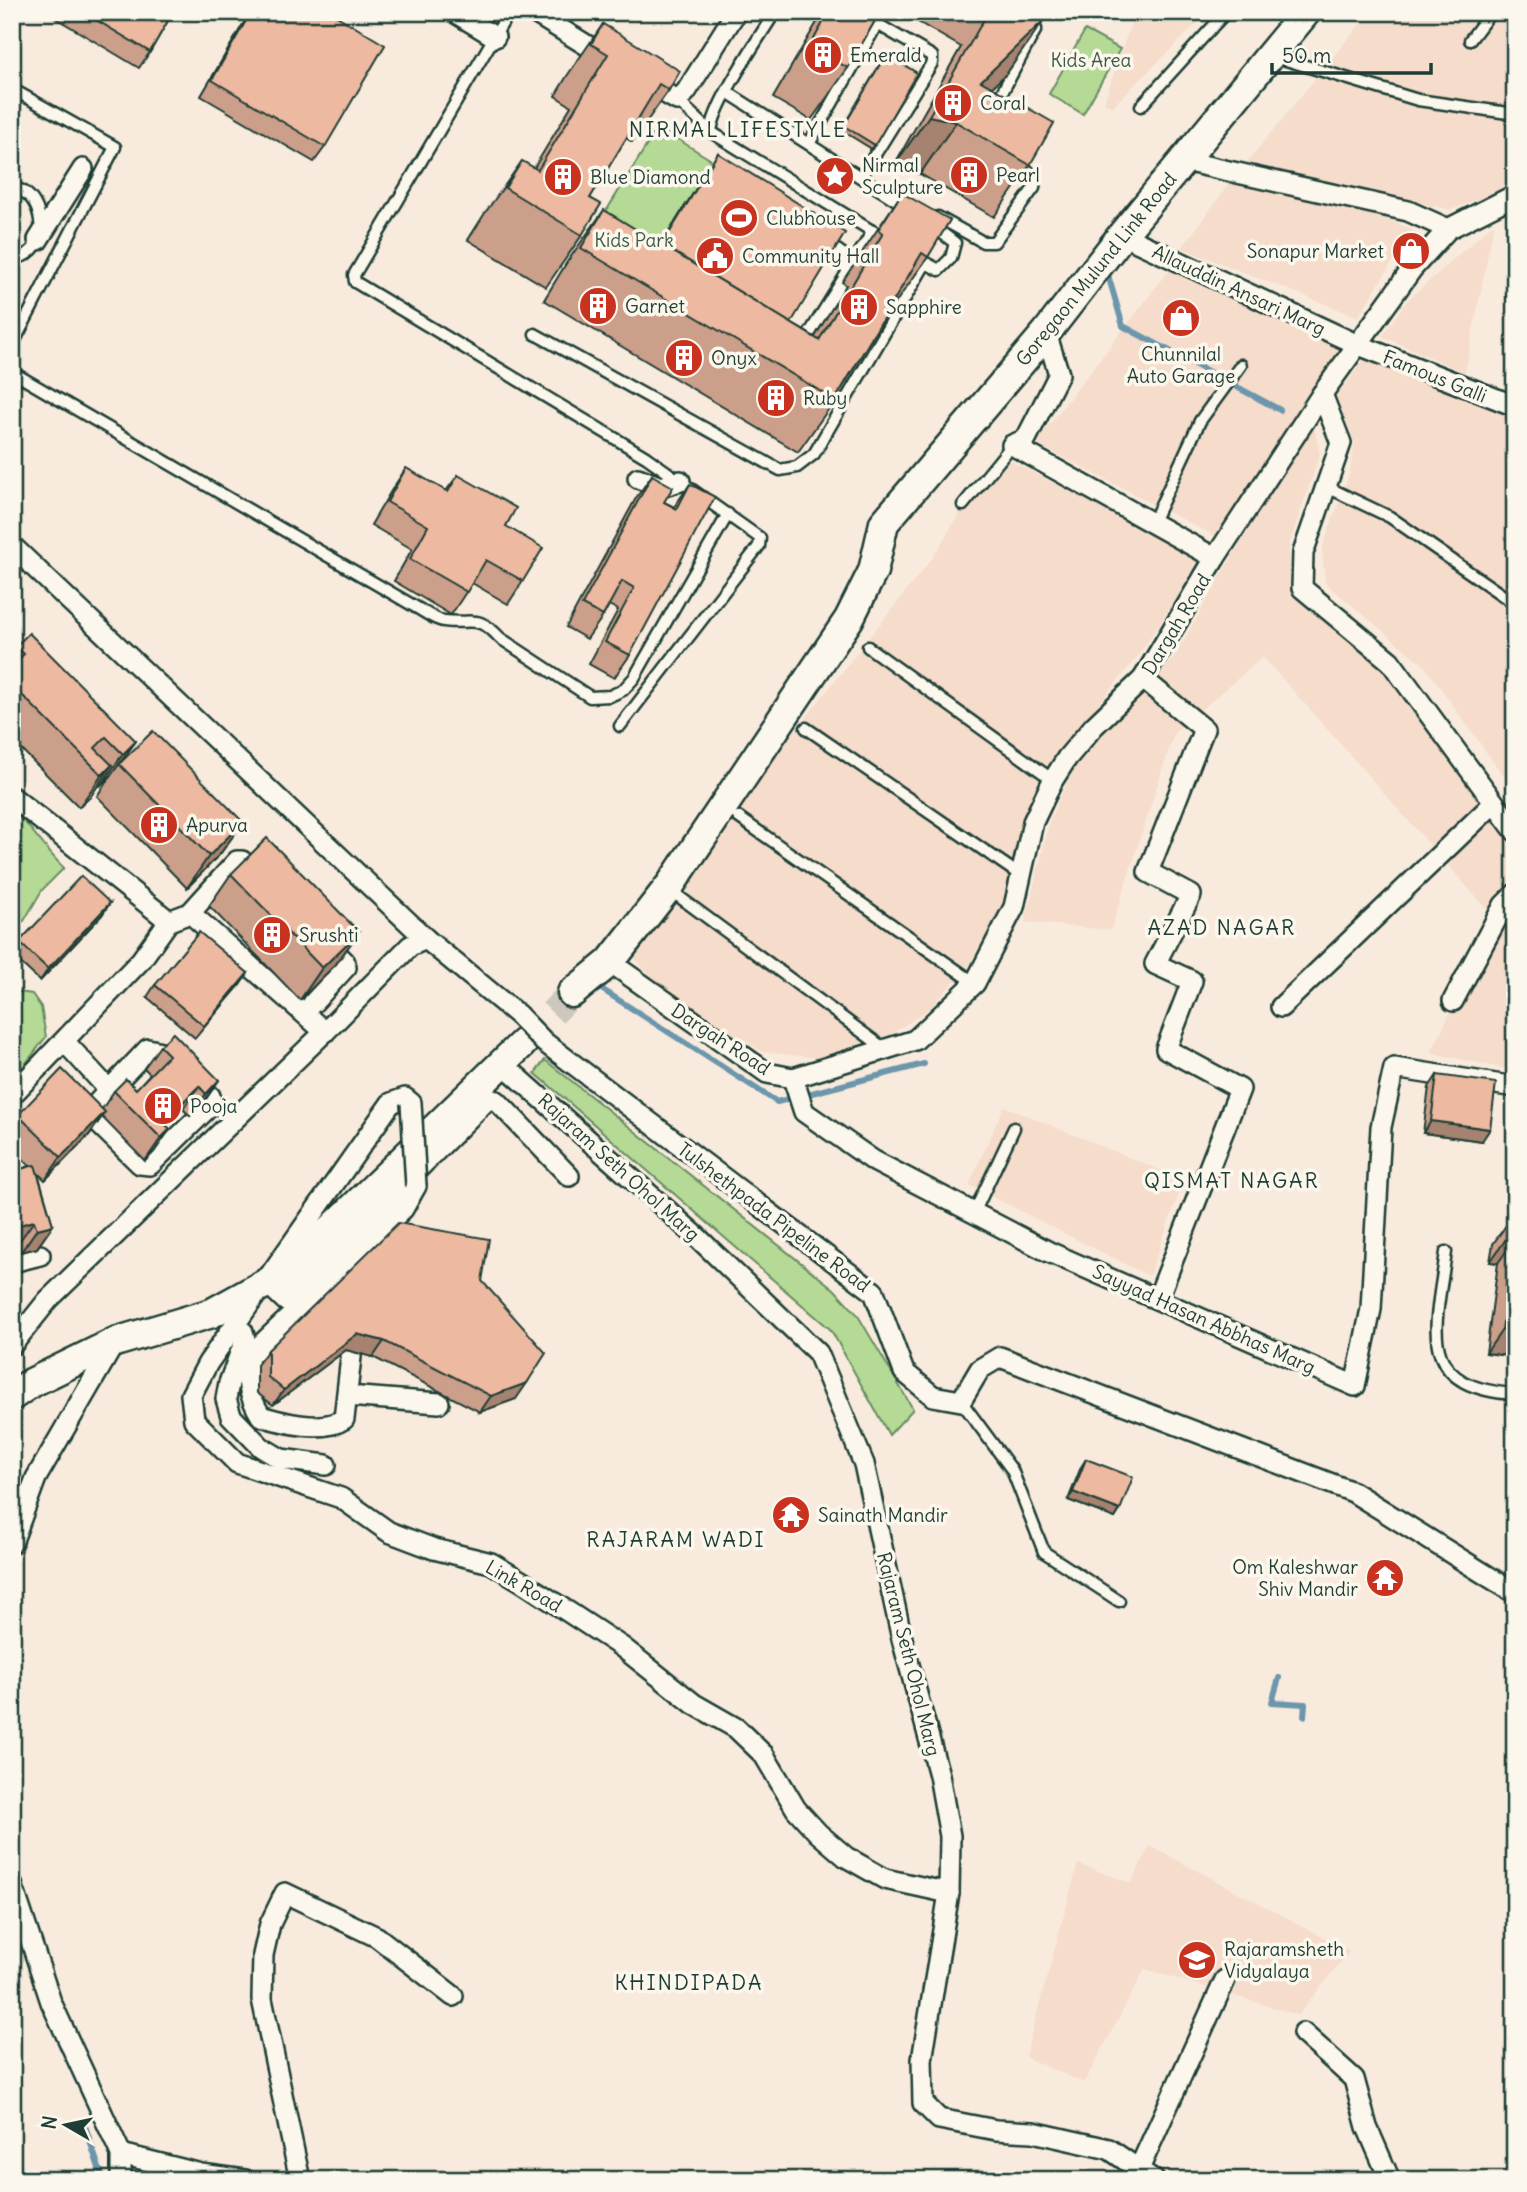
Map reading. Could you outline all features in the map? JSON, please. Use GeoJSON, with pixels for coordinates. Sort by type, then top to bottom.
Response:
{"type":"FeatureCollection","features":[{"type":"Feature","properties":{"kind":"street"},"geometry":{"type":"LineString","coordinates":[[454,12],[495,37]]}},
{"type":"Feature","properties":{"kind":"street"},"geometry":{"type":"LineString","coordinates":[[533,12],[677,100],[694,80],[736,12]]}},
{"type":"Feature","properties":{"kind":"street","name":"Goregaon Mulund Link Road"},"geometry":{"type":"LineString","coordinates":[[610,962],[671,884],[849,619],[873,571],[884,523],[1046,333],[1302,13]]}},
{"type":"Feature","properties":{"kind":"street"},"geometry":{"type":"LineString","coordinates":[[1184,161],[1408,211],[1448,229]]}},
{"type":"Feature","properties":{"kind":"street"},"geometry":{"type":"LineString","coordinates":[[38,240],[83,169]]}},
{"type":"Feature","properties":{"kind":"street","name":"Dargah Road"},"geometry":{"type":"LineString","coordinates":[[610,962],[767,1073],[795,1083],[915,1040],[975,983],[1014,907],[1033,822],[1053,780],[1067,758],[1094,726],[1143,679],[1215,558],[1356,344],[1412,269],[1448,229],[1515,195]]}},
{"type":"Feature","properties":{"kind":"street","name":"Allauddin Ansari Marg"},"geometry":{"type":"LineString","coordinates":[[1122,235],[1356,344]]}},
{"type":"Feature","properties":{"kind":"street"},"geometry":{"type":"LineString","coordinates":[[1012,446],[1026,439],[1059,374],[1046,333]]}},
{"type":"Feature","properties":{"kind":"street","name":"Famous Galli"},"geometry":{"type":"LineString","coordinates":[[1356,344],[1515,406]]}},
{"type":"Feature","properties":{"kind":"street"},"geometry":{"type":"LineString","coordinates":[[1322,394],[1341,443],[1303,553],[1302,588],[1390,661],[1515,831]]}},
{"type":"Feature","properties":{"kind":"street"},"geometry":{"type":"LineString","coordinates":[[1012,446],[1215,558]]}},
{"type":"Feature","properties":{"kind":"street"},"geometry":{"type":"LineString","coordinates":[[638,478],[662,487],[680,481]]}},
{"type":"Feature","properties":{"kind":"street","name":"Tulshethpada Pipeline Road"},"geometry":{"type":"LineString","coordinates":[[12,546],[426,939],[518,1015],[533,1042],[874,1292],[904,1372],[933,1396],[961,1401]]}},
{"type":"Feature","properties":{"kind":"street"},"geometry":{"type":"LineString","coordinates":[[1143,679],[1204,729],[1147,872],[1191,895],[1155,964],[1192,981],[1166,1049],[1240,1089],[1158,1298]]}},
{"type":"Feature","properties":{"kind":"street"},"geometry":{"type":"LineString","coordinates":[[12,797],[169,921]]}},
{"type":"Feature","properties":{"kind":"street"},"geometry":{"type":"LineString","coordinates":[[1281,1007],[1494,803]]}},
{"type":"Feature","properties":{"kind":"street"},"geometry":{"type":"LineString","coordinates":[[16,1084],[64,1041],[141,960],[169,921],[190,913],[237,860],[242,861],[280,898]]}},
{"type":"Feature","properties":{"kind":"street"},"geometry":{"type":"LineString","coordinates":[[1454,1001],[1504,905],[1515,894]]}},
{"type":"Feature","properties":{"kind":"street"},"geometry":{"type":"LineString","coordinates":[[190,913],[325,1032]]}},
{"type":"Feature","properties":{"kind":"street"},"geometry":{"type":"LineString","coordinates":[[308,925],[345,962],[345,967],[313,1003]]}},
{"type":"Feature","properties":{"kind":"street"},"geometry":{"type":"LineString","coordinates":[[12,1345],[48,1300],[410,946],[426,939]]}},
{"type":"Feature","properties":{"kind":"street"},"geometry":{"type":"LineString","coordinates":[[572,993],[610,962]]}},
{"type":"Feature","properties":{"kind":"street"},"geometry":{"type":"LineString","coordinates":[[64,1041],[109,1090]]}},
{"type":"Feature","properties":{"kind":"street"},"geometry":{"type":"LineString","coordinates":[[19,1387],[115,1342],[212,1313],[288,1271],[503,1064],[533,1042]]}},
{"type":"Feature","properties":{"kind":"street"},"geometry":{"type":"LineString","coordinates":[[148,1049],[161,1052],[210,1096],[212,1104],[150,1166],[145,1166],[93,1118],[90,1111],[92,1107],[109,1090],[148,1049]]}},
{"type":"Feature","properties":{"kind":"street","name":"Rajaram Seth Ohol Marg"},"geometry":{"type":"LineString","coordinates":[[503,1064],[695,1235],[818,1353],[864,1464],[902,1639],[939,1775],[950,1836],[949,1893],[922,2060],[923,2103],[939,2119],[996,2130],[1033,2132],[1109,2149],[1146,2174]]}},
{"type":"Feature","properties":{"kind":"street","name":"Sayyad Hasan Abbhas Marg"},"geometry":{"type":"LineString","coordinates":[[795,1083],[804,1112],[874,1161],[1049,1252],[1356,1386],[1371,1309],[1381,1127],[1394,1068],[1515,1087]]}},
{"type":"Feature","properties":{"kind":"street"},"geometry":{"type":"LineString","coordinates":[[509,1113],[532,1089]]}},
{"type":"Feature","properties":{"kind":"street"},"geometry":{"type":"LineString","coordinates":[[266,1282],[391,1103],[405,1098],[411,1103],[416,1186],[402,1209],[249,1356],[247,1373],[251,1399],[261,1416],[289,1424],[336,1425],[344,1419],[351,1357]]}},
{"type":"Feature","properties":{"kind":"street"},"geometry":{"type":"LineString","coordinates":[[266,1282],[286,1301],[491,1099],[497,1101],[569,1176]]}},
{"type":"Feature","properties":{"kind":"street"},"geometry":{"type":"LineString","coordinates":[[12,1262],[40,1255]]}},
{"type":"Feature","properties":{"kind":"street","name":"Link Road"},"geometry":{"type":"LineString","coordinates":[[266,1282],[208,1363],[191,1396],[194,1420],[237,1463],[341,1498],[389,1532],[434,1549],[491,1563],[521,1581],[622,1647],[694,1704],[736,1728],[764,1755],[796,1809],[846,1857],[885,1879],[949,1893]]}},
{"type":"Feature","properties":{"kind":"street"},"geometry":{"type":"LineString","coordinates":[[234,1328],[243,1332],[245,1340],[227,1391],[226,1399],[231,1416],[261,1447],[281,1459],[326,1465]]}},
{"type":"Feature","properties":{"kind":"street"},"geometry":{"type":"LineString","coordinates":[[12,1543],[36,1479],[115,1342]]}},
{"type":"Feature","properties":{"kind":"street"},"geometry":{"type":"LineString","coordinates":[[961,1401],[980,1369],[1000,1357],[1353,1492],[1515,1593]]}},
{"type":"Feature","properties":{"kind":"street"},"geometry":{"type":"LineString","coordinates":[[347,1396],[439,1403]]}},
{"type":"Feature","properties":{"kind":"street"},"geometry":{"type":"LineString","coordinates":[[12,1884],[51,2002],[121,2154],[121,2180]]}},
{"type":"Feature","properties":{"kind":"street"},"geometry":{"type":"LineString","coordinates":[[300,2180],[262,1999],[263,1955],[267,1934],[285,1893],[377,1937],[453,1996]]}},
{"type":"Feature","properties":{"kind":"street"},"geometry":{"type":"LineString","coordinates":[[1146,2174],[1225,1980]]}},
{"type":"Feature","properties":{"kind":"street"},"geometry":{"type":"LineString","coordinates":[[1303,2033],[1354,2079],[1367,2127],[1390,2180]]}},
{"type":"Feature","properties":{"kind":"street"},"geometry":{"type":"LineString","coordinates":[[121,2154],[201,2174],[244,2180]]}},
{"type":"Feature","properties":{"kind":"lane"},"geometry":{"type":"LineString","coordinates":[[509,12],[354,275],[355,282],[646,457],[761,538],[759,546],[620,726]]}},
{"type":"Feature","properties":{"kind":"lane"},"geometry":{"type":"LineString","coordinates":[[711,132],[712,123],[727,92],[775,12]]}},
{"type":"Feature","properties":{"kind":"lane"},"geometry":{"type":"LineString","coordinates":[[993,109],[1036,29],[1032,22],[1016,12]]}},
{"type":"Feature","properties":{"kind":"lane"},"geometry":{"type":"LineString","coordinates":[[1141,106],[1226,12]]}},
{"type":"Feature","properties":{"kind":"lane"},"geometry":{"type":"LineString","coordinates":[[1471,40],[1491,12]]}},
{"type":"Feature","properties":{"kind":"lane"},"geometry":{"type":"LineString","coordinates":[[809,144],[879,25],[932,56],[932,63],[861,177]]}},
{"type":"Feature","properties":{"kind":"lane"},"geometry":{"type":"LineString","coordinates":[[1269,55],[1418,100],[1515,114]]}},
{"type":"Feature","properties":{"kind":"lane"},"geometry":{"type":"LineString","coordinates":[[12,89],[116,147],[12,346]]}},
{"type":"Feature","properties":{"kind":"lane"},"geometry":{"type":"LineString","coordinates":[[727,92],[913,212]]}},
{"type":"Feature","properties":{"kind":"lane"},"geometry":{"type":"LineString","coordinates":[[677,100],[711,132],[894,244]]}},
{"type":"Feature","properties":{"kind":"lane"},"geometry":{"type":"LineString","coordinates":[[904,251],[939,270],[951,258],[955,243],[923,219],[941,217],[983,242],[994,242],[1034,188],[1035,180],[1031,174],[1010,156]]}},
{"type":"Feature","properties":{"kind":"lane"},"geometry":{"type":"LineString","coordinates":[[12,188],[18,188],[35,200],[40,217],[38,240],[34,248],[24,256],[12,260]]}},
{"type":"Feature","properties":{"kind":"lane"},"geometry":{"type":"LineString","coordinates":[[800,348],[843,260],[873,231]]}},
{"type":"Feature","properties":{"kind":"lane"},"geometry":{"type":"LineString","coordinates":[[535,334],[780,470],[797,467],[814,454],[925,264]]}},
{"type":"Feature","properties":{"kind":"lane"},"geometry":{"type":"LineString","coordinates":[[1153,522],[1200,421],[1241,365]]}},
{"type":"Feature","properties":{"kind":"lane"},"geometry":{"type":"LineString","coordinates":[[12,372],[418,609],[441,621],[478,621],[490,627],[500,638],[590,697],[610,696],[623,690],[634,678],[728,514]]}},
{"type":"Feature","properties":{"kind":"lane"},"geometry":{"type":"LineString","coordinates":[[963,505],[1012,446]]}},
{"type":"Feature","properties":{"kind":"lane"},"geometry":{"type":"LineString","coordinates":[[1327,487],[1390,517],[1515,604]]}},
{"type":"Feature","properties":{"kind":"lane"},"geometry":{"type":"LineString","coordinates":[[868,647],[1053,780]]}},
{"type":"Feature","properties":{"kind":"lane"},"geometry":{"type":"LineString","coordinates":[[806,728],[1020,875]]}},
{"type":"Feature","properties":{"kind":"lane"},"geometry":{"type":"LineString","coordinates":[[738,817],[975,983]]}},
{"type":"Feature","properties":{"kind":"lane"},"geometry":{"type":"LineString","coordinates":[[678,897],[885,1049]]}},
{"type":"Feature","properties":{"kind":"lane"},"geometry":{"type":"LineString","coordinates":[[974,1213],[1014,1128]]}},
{"type":"Feature","properties":{"kind":"lane"},"geometry":{"type":"LineString","coordinates":[[1446,1252],[1436,1324],[1437,1344],[1443,1363],[1458,1380],[1488,1392],[1515,1394]]}},
{"type":"Feature","properties":{"kind":"lane"},"geometry":{"type":"LineString","coordinates":[[961,1401],[1012,1470],[1044,1552],[1119,1601]]}},
{"type":"Feature","properties":{"kind":"shaded area"},"geometry":{"type":"Polygon","coordinates":[[[1135,12],[1209,12],[1112,107],[1104,102],[1135,12]]]}},
{"type":"Feature","properties":{"kind":"shaded area"},"geometry":{"type":"Polygon","coordinates":[[[1370,12],[1515,12],[1515,185],[1451,210],[1247,162],[1370,12]]]}},
{"type":"Feature","properties":{"kind":"shaded area"},"geometry":{"type":"Polygon","coordinates":[[[1229,184],[1351,205],[1413,230],[1358,317],[1182,248],[1229,184]]]}},
{"type":"Feature","properties":{"kind":"shaded area"},"geometry":{"type":"Polygon","coordinates":[[[1494,223],[1465,373],[1382,336],[1407,301],[1494,223]]]}},
{"type":"Feature","properties":{"kind":"shaded area"},"geometry":{"type":"Polygon","coordinates":[[[1171,268],[1343,346],[1217,537],[1035,443],[1171,268]]]}},
{"type":"Feature","properties":{"kind":"shaded area"},"geometry":{"type":"Polygon","coordinates":[[[1368,354],[1515,415],[1515,792],[1424,665],[1325,583],[1322,549],[1349,474],[1355,443],[1336,397],[1368,354]]]}},
{"type":"Feature","properties":{"kind":"shaded area"},"geometry":{"type":"Polygon","coordinates":[[[1314,427],[1320,454],[1289,545],[1291,595],[1387,672],[1515,851],[1515,1071],[1431,1053],[1495,918],[1263,657],[1174,733],[1111,930],[1025,922],[1051,817],[1075,766],[1173,659],[1256,515],[1314,427]]]}},
{"type":"Feature","properties":{"kind":"shaded area"},"geometry":{"type":"Polygon","coordinates":[[[995,453],[1202,559],[1138,656],[1051,762],[1025,824],[1002,907],[971,963],[929,1009],[893,1033],[819,1058],[763,1052],[656,983],[625,946],[934,556],[995,453]]]}},
{"type":"Feature","properties":{"kind":"shaded area"},"geometry":{"type":"Polygon","coordinates":[[[1004,1106],[1184,1180],[1149,1276],[969,1185],[1004,1106]]]}},
{"type":"Feature","properties":{"kind":"shaded area","name":"Rajaramsheth Vidyalaya"},"geometry":{"type":"Polygon","coordinates":[[[1150,1846],[1350,1951],[1298,2015],[1145,1969],[1084,2083],[1025,2057],[1078,1864],[1131,1883],[1150,1846]]]}},
{"type":"Feature","properties":{"kind":"green space","name":"Kids Area"},"geometry":{"type":"Polygon","coordinates":[[[1085,30],[1120,49],[1083,114],[1049,94],[1085,30]]]}},
{"type":"Feature","properties":{"kind":"green space","name":"Kids Park"},"geometry":{"type":"Polygon","coordinates":[[[658,127],[713,161],[705,174],[774,261],[685,206],[644,273],[589,239],[658,127]]]}},
{"type":"Feature","properties":{"kind":"green space"},"geometry":{"type":"Polygon","coordinates":[[[12,809],[64,868],[42,890],[24,921],[12,924],[12,809]]]}},
{"type":"Feature","properties":{"kind":"green space"},"geometry":{"type":"Polygon","coordinates":[[[12,991],[32,994],[41,1007],[46,1037],[12,1081],[12,991]]]}},
{"type":"Feature","properties":{"kind":"green space"},"geometry":{"type":"Polygon","coordinates":[[[545,1060],[834,1289],[857,1314],[913,1409],[889,1435],[831,1330],[535,1073],[545,1060]]]}},
{"type":"Feature","properties":{"kind":"building"},"geometry":{"type":"Polygon","coordinates":[[[83,12],[173,12],[150,52],[83,12]]]}},
{"type":"Feature","properties":{"kind":"building"},"geometry":{"type":"Polygon","coordinates":[[[251,12],[330,12],[385,45],[325,147],[212,80],[251,12]]]}},
{"type":"Feature","properties":{"kind":"building"},"geometry":{"type":"Polygon","coordinates":[[[829,12],[880,12],[848,68],[810,46],[829,12]]]}},
{"type":"Feature","properties":{"kind":"building"},"geometry":{"type":"Polygon","coordinates":[[[988,12],[1048,12],[1043,21],[981,81],[1054,123],[1030,165],[956,122],[929,116],[988,12]]]}},
{"type":"Feature","properties":{"kind":"building"},"geometry":{"type":"Polygon","coordinates":[[[603,24],[680,71],[669,90],[659,84],[590,198],[601,204],[582,235],[505,188],[522,161],[538,170],[608,54],[591,44],[603,24]]]}},
{"type":"Feature","properties":{"kind":"building"},"geometry":{"type":"Polygon","coordinates":[[[886,54],[917,73],[875,145],[844,126],[886,54]]]}},
{"type":"Feature","properties":{"kind":"building"},"geometry":{"type":"Polygon","coordinates":[[[718,153],[845,233],[791,323],[662,245],[718,153]]]}},
{"type":"Feature","properties":{"kind":"building"},"geometry":{"type":"Polygon","coordinates":[[[902,193],[950,220],[928,257],[922,253],[835,400],[581,248],[604,210],[819,340],[883,233],[878,230],[902,193]]]}},
{"type":"Feature","properties":{"kind":"building"},"geometry":{"type":"Polygon","coordinates":[[[406,468],[448,492],[458,475],[516,508],[506,526],[543,548],[523,581],[486,560],[467,592],[410,559],[428,526],[387,502],[406,468]]]}},
{"type":"Feature","properties":{"kind":"building"},"geometry":{"type":"Polygon","coordinates":[[[652,475],[673,487],[664,502],[677,509],[690,484],[715,497],[630,655],[605,642],[634,588],[622,581],[603,616],[582,605],[652,475]]]}},
{"type":"Feature","properties":{"kind":"building"},"geometry":{"type":"Polygon","coordinates":[[[29,633],[136,741],[123,754],[106,737],[95,748],[112,765],[102,775],[12,685],[12,658],[16,662],[24,654],[16,646],[29,633]]]}},
{"type":"Feature","properties":{"kind":"building"},"geometry":{"type":"Polygon","coordinates":[[[153,731],[243,822],[209,856],[119,764],[153,731]]]}},
{"type":"Feature","properties":{"kind":"building"},"geometry":{"type":"Polygon","coordinates":[[[267,838],[359,932],[322,968],[231,874],[267,838]]]}},
{"type":"Feature","properties":{"kind":"building"},"geometry":{"type":"Polygon","coordinates":[[[81,876],[110,903],[48,969],[19,942],[81,876]]]}},
{"type":"Feature","properties":{"kind":"building"},"geometry":{"type":"Polygon","coordinates":[[[199,932],[248,973],[204,1026],[155,985],[199,932]]]}},
{"type":"Feature","properties":{"kind":"building"},"geometry":{"type":"Polygon","coordinates":[[[173,1033],[219,1080],[206,1094],[199,1086],[163,1122],[170,1129],[161,1138],[114,1091],[126,1079],[136,1089],[169,1055],[160,1046],[173,1033]]]}},
{"type":"Feature","properties":{"kind":"building"},"geometry":{"type":"Polygon","coordinates":[[[62,1069],[105,1112],[61,1157],[18,1115],[62,1069]]]}},
{"type":"Feature","properties":{"kind":"building"},"geometry":{"type":"Polygon","coordinates":[[[1437,1075],[1496,1083],[1490,1129],[1431,1121],[1437,1075]]]}},
{"type":"Feature","properties":{"kind":"building"},"geometry":{"type":"Polygon","coordinates":[[[35,1165],[53,1225],[37,1229],[34,1221],[12,1227],[12,1182],[19,1180],[17,1170],[35,1165]]]}},
{"type":"Feature","properties":{"kind":"building"},"geometry":{"type":"Polygon","coordinates":[[[1509,1221],[1515,1222],[1515,1332],[1502,1330],[1514,1240],[1506,1239],[1509,1221]]]}},
{"type":"Feature","properties":{"kind":"building"},"geometry":{"type":"Polygon","coordinates":[[[398,1223],[489,1239],[482,1281],[546,1353],[527,1383],[491,1396],[384,1341],[357,1334],[284,1390],[268,1377],[268,1350],[398,1223]]]}},
{"type":"Feature","properties":{"kind":"building"},"geometry":{"type":"Polygon","coordinates":[[[1086,1459],[1133,1477],[1120,1510],[1073,1492],[1086,1459]]]}},
{"type":"Feature","properties":{"kind":"waterway"},"geometry":{"type":"LineString","coordinates":[[1108,275],[1123,326],[1280,410]]}},
{"type":"Feature","properties":{"kind":"waterway"},"geometry":{"type":"LineString","coordinates":[[603,990],[777,1102],[924,1064]]}},
{"type":"Feature","properties":{"kind":"waterway"},"geometry":{"type":"LineString","coordinates":[[1279,1678],[1272,1702],[1305,1704],[1304,1716]]}},
{"type":"Feature","properties":{"kind":"waterway"},"geometry":{"type":"LineString","coordinates":[[84,2123],[103,2180]]}},
{"type":"Feature","properties":{"kind":"tunnel"},"geometry":{"type":"LineString","coordinates":[[523,1043],[572,993]]}},
{"type":"Feature","properties":{"kind":"place","name":"Emerald"},"geometry":{"type":"Point","coordinates":[823,55]}},
{"type":"Feature","properties":{"kind":"place","name":"Coral"},"geometry":{"type":"Point","coordinates":[953,103]}},
{"type":"Feature","properties":{"kind":"place","name":"Pearl"},"geometry":{"type":"Point","coordinates":[969,175]}},
{"type":"Feature","properties":{"kind":"place","name":"Nirmal Sculpture"},"geometry":{"type":"Point","coordinates":[835,176]}},
{"type":"Feature","properties":{"kind":"place","name":"Blue Diamond"},"geometry":{"type":"Point","coordinates":[563,177]}},
{"type":"Feature","properties":{"kind":"place","name":"Clubhouse"},"geometry":{"type":"Point","coordinates":[739,218]}},
{"type":"Feature","properties":{"kind":"place","name":"Sonapur Market"},"geometry":{"type":"Point","coordinates":[1411,251]}},
{"type":"Feature","properties":{"kind":"place","name":"Community Hall"},"geometry":{"type":"Point","coordinates":[715,256]}},
{"type":"Feature","properties":{"kind":"place","name":"Garnet"},"geometry":{"type":"Point","coordinates":[598,306]}},
{"type":"Feature","properties":{"kind":"place","name":"Sapphire"},"geometry":{"type":"Point","coordinates":[859,307]}},
{"type":"Feature","properties":{"kind":"place","name":"Chunnilal Auto Garage"},"geometry":{"type":"Point","coordinates":[1181,318]}},
{"type":"Feature","properties":{"kind":"place","name":"Onyx"},"geometry":{"type":"Point","coordinates":[684,358]}},
{"type":"Feature","properties":{"kind":"place","name":"Ruby"},"geometry":{"type":"Point","coordinates":[776,398]}},
{"type":"Feature","properties":{"kind":"place","name":"Apurva"},"geometry":{"type":"Point","coordinates":[159,825]}},
{"type":"Feature","properties":{"kind":"place","name":"Srushti"},"geometry":{"type":"Point","coordinates":[272,935]}},
{"type":"Feature","properties":{"kind":"place","name":"Pooja"},"geometry":{"type":"Point","coordinates":[163,1106]}},
{"type":"Feature","properties":{"kind":"place","name":"Sainath Mandir"},"geometry":{"type":"Point","coordinates":[791,1515]}},
{"type":"Feature","properties":{"kind":"place","name":"Om Kaleshwar Shiv Mandir"},"geometry":{"type":"Point","coordinates":[1385,1578]}},
{"type":"Feature","properties":{"kind":"place","name":"Rajaramsheth Vidyalaya"},"geometry":{"type":"Point","coordinates":[1197,1960]}},
{"type":"Feature","properties":{"kind":"district","name":"NIRMAL LIFESTYLE"},"geometry":{"type":"Point","coordinates":[738,129]}},
{"type":"Feature","properties":{"kind":"district","name":"AZAD NAGAR"},"geometry":{"type":"Point","coordinates":[1222,927]}},
{"type":"Feature","properties":{"kind":"district","name":"QISMAT NAGAR"},"geometry":{"type":"Point","coordinates":[1232,1180]}},
{"type":"Feature","properties":{"kind":"district","name":"RAJARAM WADI"},"geometry":{"type":"Point","coordinates":[676,1539]}},
{"type":"Feature","properties":{"kind":"district","name":"KHINDIPADA"},"geometry":{"type":"Point","coordinates":[689,1982]}}]}
